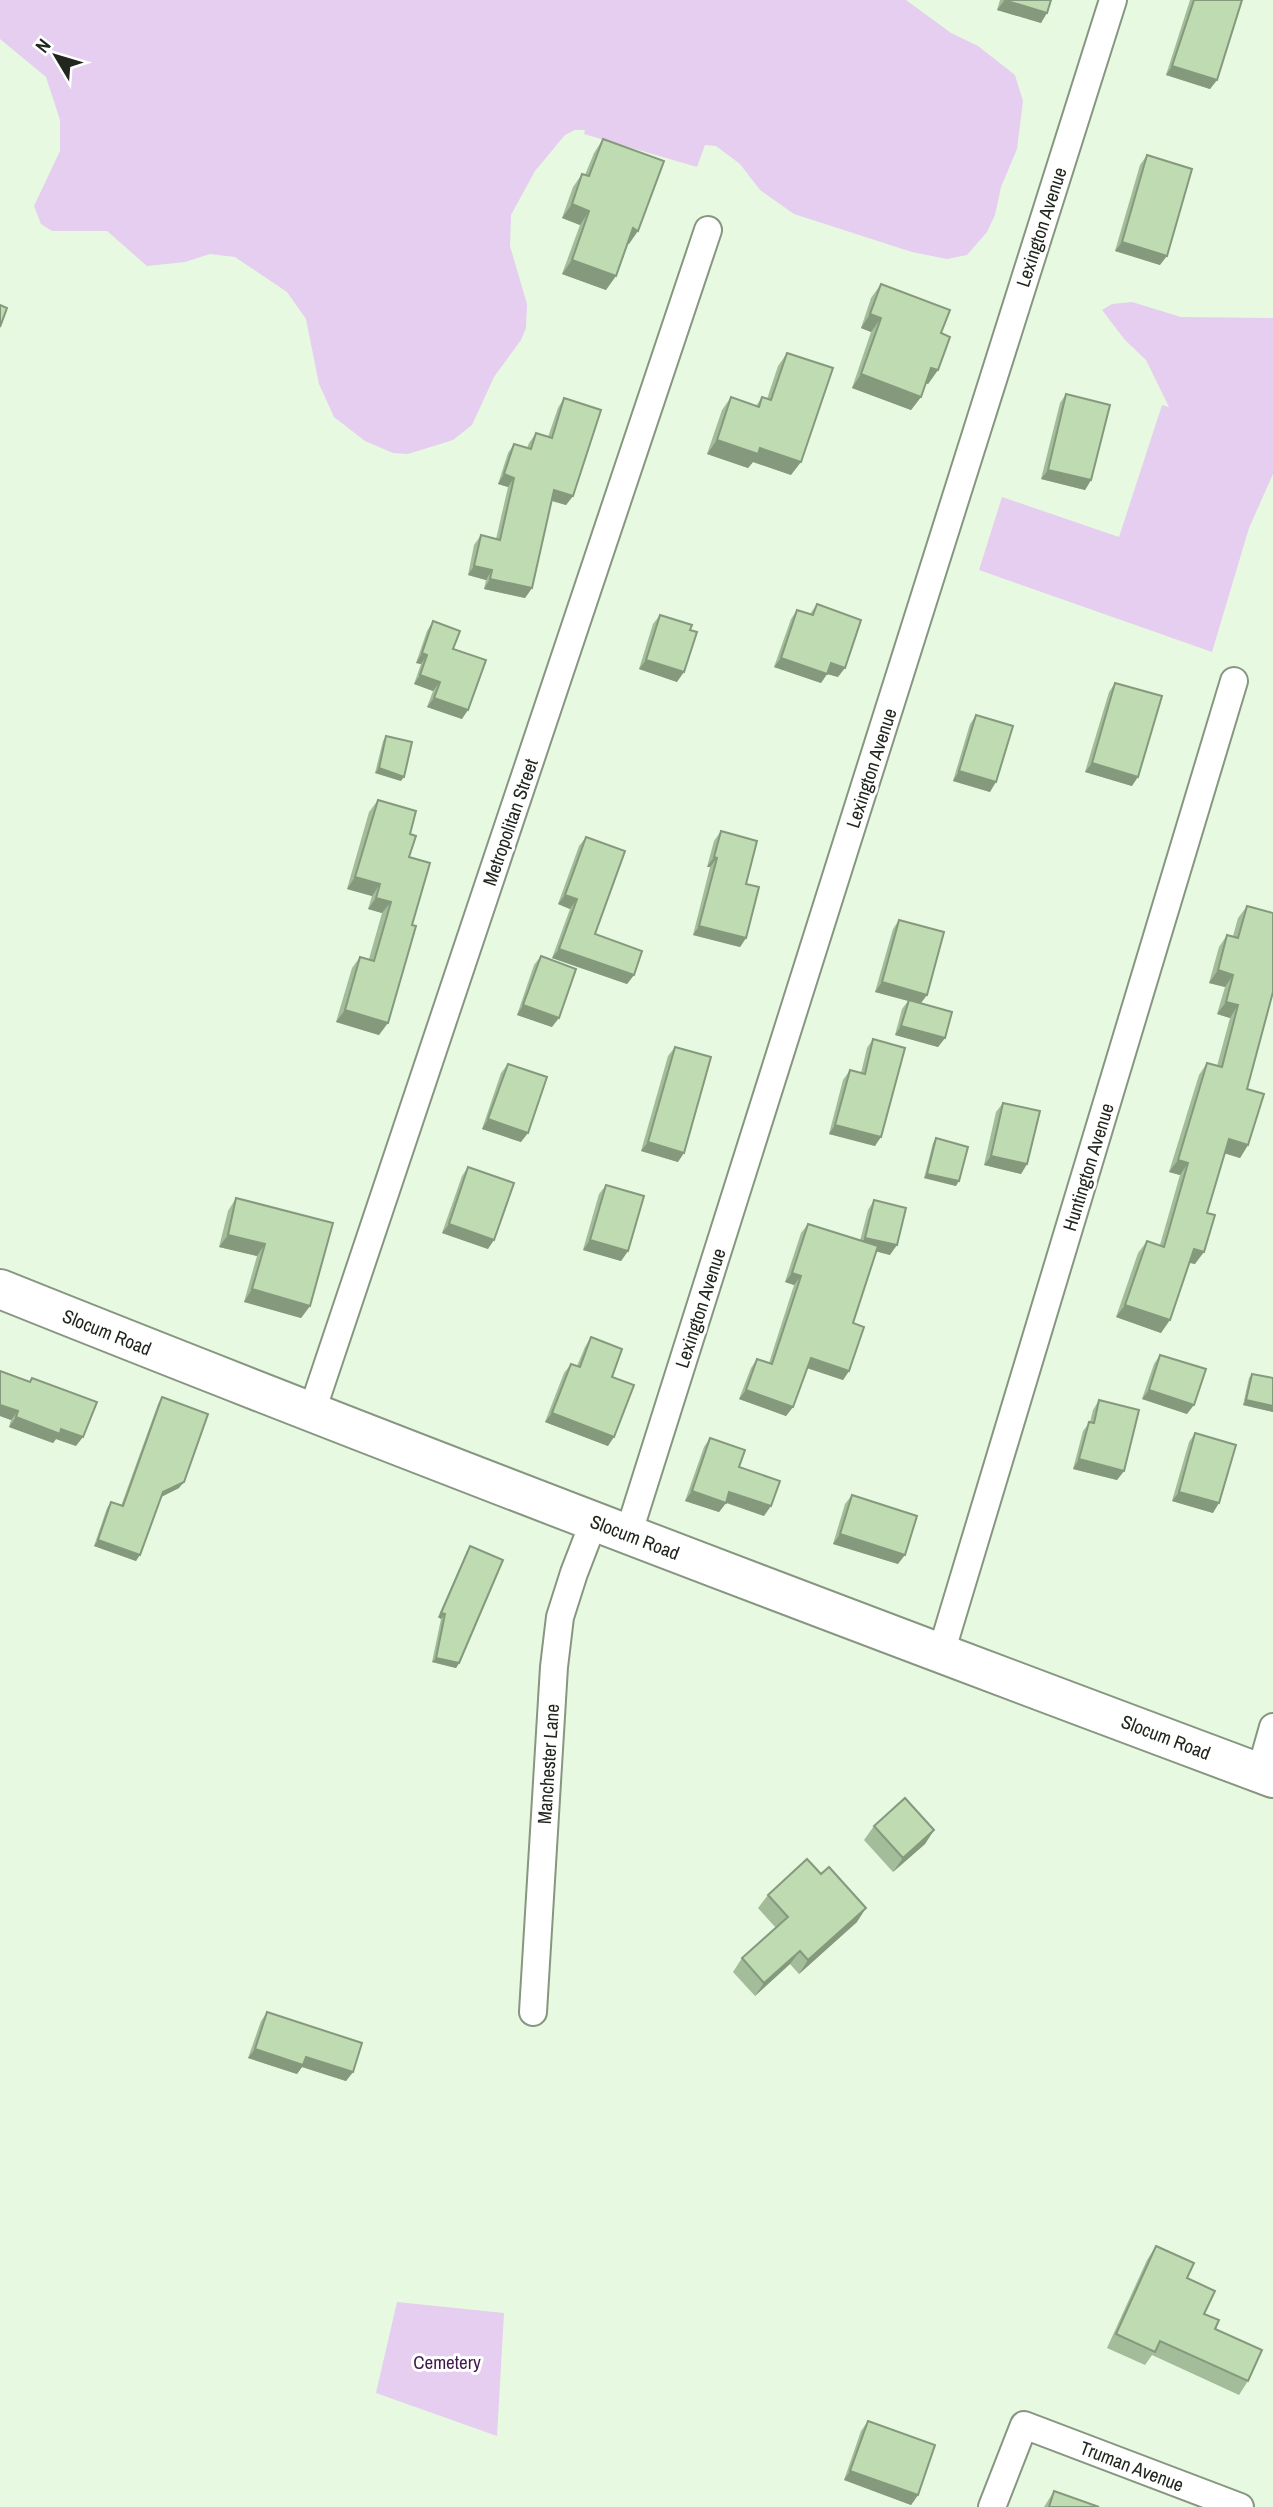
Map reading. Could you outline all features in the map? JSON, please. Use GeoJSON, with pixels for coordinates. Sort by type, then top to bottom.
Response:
{"type":"FeatureCollection","features":[{"type":"Feature","properties":{"kind":"main road","name":"Slocum Road"},"geometry":{"type":"LineString","coordinates":[[0,1289],[628,1535],[1266,1775]]}},
{"type":"Feature","properties":{"kind":"street","name":"Lexington Avenue"},"geometry":{"type":"LineString","coordinates":[[628,1535],[1113,0]]}},
{"type":"Feature","properties":{"kind":"street","name":"Metropolitan Street"},"geometry":{"type":"LineString","coordinates":[[311,1413],[708,230]]}},
{"type":"Feature","properties":{"kind":"street","name":"Huntington Avenue"},"geometry":{"type":"LineString","coordinates":[[941,1653],[1234,681]]}},
{"type":"Feature","properties":{"kind":"street","name":"Manchester Lane"},"geometry":{"type":"LineString","coordinates":[[533,2012],[554,1667],[561,1617],[594,1521]]}},
{"type":"Feature","properties":{"kind":"street"},"geometry":{"type":"LineString","coordinates":[[1266,1775],[1273,1727]]}},
{"type":"Feature","properties":{"kind":"street","name":"Truman Avenue"},"geometry":{"type":"LineString","coordinates":[[992,2507],[1024,2426],[1240,2507]]}},
{"type":"Feature","properties":{"kind":"green space"},"geometry":{"type":"Polygon","coordinates":[[[0,0],[906,0],[951,33],[978,46],[1015,75],[1023,101],[1017,149],[1001,187],[995,215],[987,232],[967,255],[947,259],[912,252],[794,214],[760,190],[740,164],[716,146],[705,145],[697,167],[584,134],[585,130],[575,130],[565,135],[535,171],[511,215],[510,246],[527,304],[526,328],[521,340],[494,377],[472,425],[453,440],[408,454],[393,453],[365,441],[334,417],[319,384],[306,319],[287,292],[235,257],[210,254],[185,262],[147,266],[107,231],[52,231],[41,224],[34,206],[60,151],[60,120],[46,77],[0,39],[0,0]]]}},
{"type":"Feature","properties":{"kind":"green space"},"geometry":{"type":"Polygon","coordinates":[[[1132,302],[1181,317],[1273,318],[1273,474],[1249,528],[1212,652],[979,570],[1002,497],[1119,537],[1162,405],[1169,407],[1146,360],[1125,340],[1102,310],[1112,304],[1132,302]]]}},
{"type":"Feature","properties":{"kind":"green space","name":"Cemetery"},"geometry":{"type":"Polygon","coordinates":[[[397,2302],[504,2313],[497,2436],[376,2393],[397,2302]]]}},
{"type":"Feature","properties":{"kind":"building"},"geometry":{"type":"Polygon","coordinates":[[[1004,0],[1051,0],[1047,13],[1004,0]]]}},
{"type":"Feature","properties":{"kind":"building"},"geometry":{"type":"Polygon","coordinates":[[[1194,0],[1242,0],[1217,80],[1172,66],[1194,0]]]}},
{"type":"Feature","properties":{"kind":"building"},"geometry":{"type":"Polygon","coordinates":[[[603,139],[664,161],[638,231],[633,228],[616,276],[572,260],[589,211],[572,204],[582,174],[589,176],[603,139]]]}},
{"type":"Feature","properties":{"kind":"building"},"geometry":{"type":"Polygon","coordinates":[[[1147,155],[1192,169],[1167,256],[1122,242],[1147,155]]]}},
{"type":"Feature","properties":{"kind":"building"},"geometry":{"type":"Polygon","coordinates":[[[881,284],[950,310],[941,333],[950,337],[938,370],[931,368],[921,397],[861,374],[881,318],[870,314],[881,284]]]}},
{"type":"Feature","properties":{"kind":"building"},"geometry":{"type":"Polygon","coordinates":[[[0,305],[7,308],[0,327],[0,305]]]}},
{"type":"Feature","properties":{"kind":"building"},"geometry":{"type":"Polygon","coordinates":[[[787,353],[833,368],[801,462],[760,448],[758,454],[717,440],[731,397],[759,407],[762,397],[771,400],[787,353]]]}},
{"type":"Feature","properties":{"kind":"building"},"geometry":{"type":"Polygon","coordinates":[[[1066,394],[1110,405],[1091,480],[1048,470],[1066,394]]]}},
{"type":"Feature","properties":{"kind":"building"},"geometry":{"type":"Polygon","coordinates":[[[564,398],[601,410],[573,496],[554,490],[532,588],[490,579],[492,570],[474,566],[481,535],[500,540],[514,478],[504,474],[514,444],[531,449],[536,433],[552,438],[564,398]]]}},
{"type":"Feature","properties":{"kind":"building"},"geometry":{"type":"Polygon","coordinates":[[[817,604],[861,620],[845,668],[831,663],[827,674],[781,658],[797,610],[813,615],[817,604]]]}},
{"type":"Feature","properties":{"kind":"building"},"geometry":{"type":"Polygon","coordinates":[[[660,615],[692,625],[690,630],[697,632],[684,672],[646,660],[660,615]]]}},
{"type":"Feature","properties":{"kind":"building"},"geometry":{"type":"Polygon","coordinates":[[[433,621],[460,631],[453,649],[486,660],[468,710],[434,698],[440,682],[420,675],[427,655],[422,653],[433,621]]]}},
{"type":"Feature","properties":{"kind":"building"},"geometry":{"type":"Polygon","coordinates":[[[1115,683],[1162,696],[1138,777],[1092,763],[1115,683]]]}},
{"type":"Feature","properties":{"kind":"building"},"geometry":{"type":"Polygon","coordinates":[[[976,715],[1013,726],[996,782],[959,771],[976,715]]]}},
{"type":"Feature","properties":{"kind":"building"},"geometry":{"type":"Polygon","coordinates":[[[386,736],[412,742],[404,777],[379,768],[386,736]]]}},
{"type":"Feature","properties":{"kind":"building"},"geometry":{"type":"Polygon","coordinates":[[[378,800],[416,811],[410,834],[416,836],[409,857],[430,863],[412,925],[416,926],[388,1023],[345,1010],[360,957],[374,961],[391,902],[376,898],[380,884],[355,877],[378,800]]]}},
{"type":"Feature","properties":{"kind":"building"},"geometry":{"type":"Polygon","coordinates":[[[721,831],[757,841],[746,884],[759,887],[746,938],[699,926],[717,858],[714,857],[721,831]]]}},
{"type":"Feature","properties":{"kind":"building"},"geometry":{"type":"Polygon","coordinates":[[[586,837],[625,851],[595,934],[642,951],[634,975],[559,949],[577,899],[565,895],[586,837]]]}},
{"type":"Feature","properties":{"kind":"building"},"geometry":{"type":"Polygon","coordinates":[[[1247,906],[1273,913],[1273,992],[1247,1089],[1264,1094],[1248,1145],[1229,1139],[1207,1213],[1215,1215],[1204,1252],[1194,1249],[1170,1320],[1125,1305],[1147,1241],[1164,1247],[1188,1163],[1178,1160],[1207,1063],[1222,1067],[1238,1005],[1226,1002],[1233,975],[1218,970],[1227,935],[1238,938],[1247,906]]]}},
{"type":"Feature","properties":{"kind":"building"},"geometry":{"type":"Polygon","coordinates":[[[899,920],[944,932],[927,995],[882,982],[899,920]]]}},
{"type":"Feature","properties":{"kind":"building"},"geometry":{"type":"Polygon","coordinates":[[[541,956],[576,969],[559,1018],[523,1005],[541,956]]]}},
{"type":"Feature","properties":{"kind":"building"},"geometry":{"type":"Polygon","coordinates":[[[909,1000],[952,1012],[945,1038],[901,1026],[909,1000]]]}},
{"type":"Feature","properties":{"kind":"building"},"geometry":{"type":"Polygon","coordinates":[[[873,1039],[905,1048],[881,1137],[835,1125],[850,1070],[865,1074],[873,1039]]]}},
{"type":"Feature","properties":{"kind":"building"},"geometry":{"type":"Polygon","coordinates":[[[675,1047],[711,1057],[684,1153],[648,1142],[675,1047]]]}},
{"type":"Feature","properties":{"kind":"building"},"geometry":{"type":"Polygon","coordinates":[[[508,1064],[547,1077],[528,1133],[488,1119],[508,1064]]]}},
{"type":"Feature","properties":{"kind":"building"},"geometry":{"type":"Polygon","coordinates":[[[1003,1103],[1040,1111],[1027,1164],[991,1156],[1003,1103]]]}},
{"type":"Feature","properties":{"kind":"building"},"geometry":{"type":"Polygon","coordinates":[[[936,1138],[968,1147],[959,1181],[927,1174],[936,1138]]]}},
{"type":"Feature","properties":{"kind":"building"},"geometry":{"type":"Polygon","coordinates":[[[468,1167],[514,1183],[494,1240],[449,1224],[468,1167]]]}},
{"type":"Feature","properties":{"kind":"building"},"geometry":{"type":"Polygon","coordinates":[[[606,1185],[644,1196],[628,1251],[590,1240],[606,1185]]]}},
{"type":"Feature","properties":{"kind":"building"},"geometry":{"type":"Polygon","coordinates":[[[236,1198],[333,1223],[310,1306],[252,1289],[265,1244],[228,1235],[236,1198]]]}},
{"type":"Feature","properties":{"kind":"building"},"geometry":{"type":"Polygon","coordinates":[[[874,1200],[906,1208],[897,1245],[865,1238],[874,1200]]]}},
{"type":"Feature","properties":{"kind":"building"},"geometry":{"type":"Polygon","coordinates":[[[808,1224],[878,1246],[853,1323],[864,1327],[849,1371],[811,1358],[793,1407],[746,1390],[757,1359],[772,1364],[801,1276],[792,1273],[808,1224]]]}},
{"type":"Feature","properties":{"kind":"building"},"geometry":{"type":"Polygon","coordinates":[[[591,1337],[622,1349],[612,1377],[634,1385],[614,1437],[552,1413],[571,1364],[580,1367],[591,1337]]]}},
{"type":"Feature","properties":{"kind":"building"},"geometry":{"type":"Polygon","coordinates":[[[1160,1355],[1206,1369],[1194,1405],[1149,1390],[1160,1355]]]}},
{"type":"Feature","properties":{"kind":"building"},"geometry":{"type":"Polygon","coordinates":[[[0,1371],[30,1382],[32,1378],[97,1402],[83,1437],[61,1429],[60,1434],[16,1417],[18,1411],[0,1405],[0,1371]]]}},
{"type":"Feature","properties":{"kind":"building"},"geometry":{"type":"Polygon","coordinates":[[[1252,1374],[1273,1378],[1273,1406],[1246,1400],[1252,1374]]]}},
{"type":"Feature","properties":{"kind":"building"},"geometry":{"type":"Polygon","coordinates":[[[162,1397],[208,1414],[184,1482],[163,1492],[140,1555],[98,1540],[111,1502],[123,1506],[162,1397]]]}},
{"type":"Feature","properties":{"kind":"building"},"geometry":{"type":"Polygon","coordinates":[[[1099,1400],[1139,1410],[1124,1471],[1079,1459],[1089,1422],[1094,1423],[1099,1400]]]}},
{"type":"Feature","properties":{"kind":"building"},"geometry":{"type":"Polygon","coordinates":[[[1195,1433],[1236,1445],[1219,1503],[1179,1492],[1195,1433]]]}},
{"type":"Feature","properties":{"kind":"building"},"geometry":{"type":"Polygon","coordinates":[[[710,1438],[745,1450],[739,1467],[780,1481],[771,1506],[729,1492],[726,1503],[692,1491],[710,1438]]]}},
{"type":"Feature","properties":{"kind":"building"},"geometry":{"type":"Polygon","coordinates":[[[852,1495],[917,1516],[905,1555],[840,1534],[852,1495]]]}},
{"type":"Feature","properties":{"kind":"building"},"geometry":{"type":"Polygon","coordinates":[[[470,1546],[503,1560],[459,1663],[436,1658],[445,1614],[441,1613],[470,1546]]]}},
{"type":"Feature","properties":{"kind":"building"},"geometry":{"type":"Polygon","coordinates":[[[905,1798],[934,1830],[903,1858],[874,1826],[905,1798]]]}},
{"type":"Feature","properties":{"kind":"building"},"geometry":{"type":"Polygon","coordinates":[[[807,1859],[821,1874],[829,1867],[866,1908],[808,1960],[800,1951],[764,1983],[742,1958],[788,1917],[768,1895],[807,1859]]]}},
{"type":"Feature","properties":{"kind":"building"},"geometry":{"type":"Polygon","coordinates":[[[267,2012],[362,2043],[353,2072],[306,2057],[303,2065],[255,2049],[267,2012]]]}},
{"type":"Feature","properties":{"kind":"building"},"geometry":{"type":"Polygon","coordinates":[[[1156,2246],[1194,2263],[1187,2278],[1215,2291],[1204,2314],[1219,2320],[1215,2329],[1262,2350],[1248,2381],[1160,2341],[1155,2352],[1116,2334],[1156,2246]]]}},
{"type":"Feature","properties":{"kind":"building"},"geometry":{"type":"Polygon","coordinates":[[[868,2421],[935,2445],[918,2495],[850,2471],[868,2421]]]}},
{"type":"Feature","properties":{"kind":"building"},"geometry":{"type":"Polygon","coordinates":[[[1054,2491],[1099,2507],[1049,2507],[1054,2491]]]}}]}
